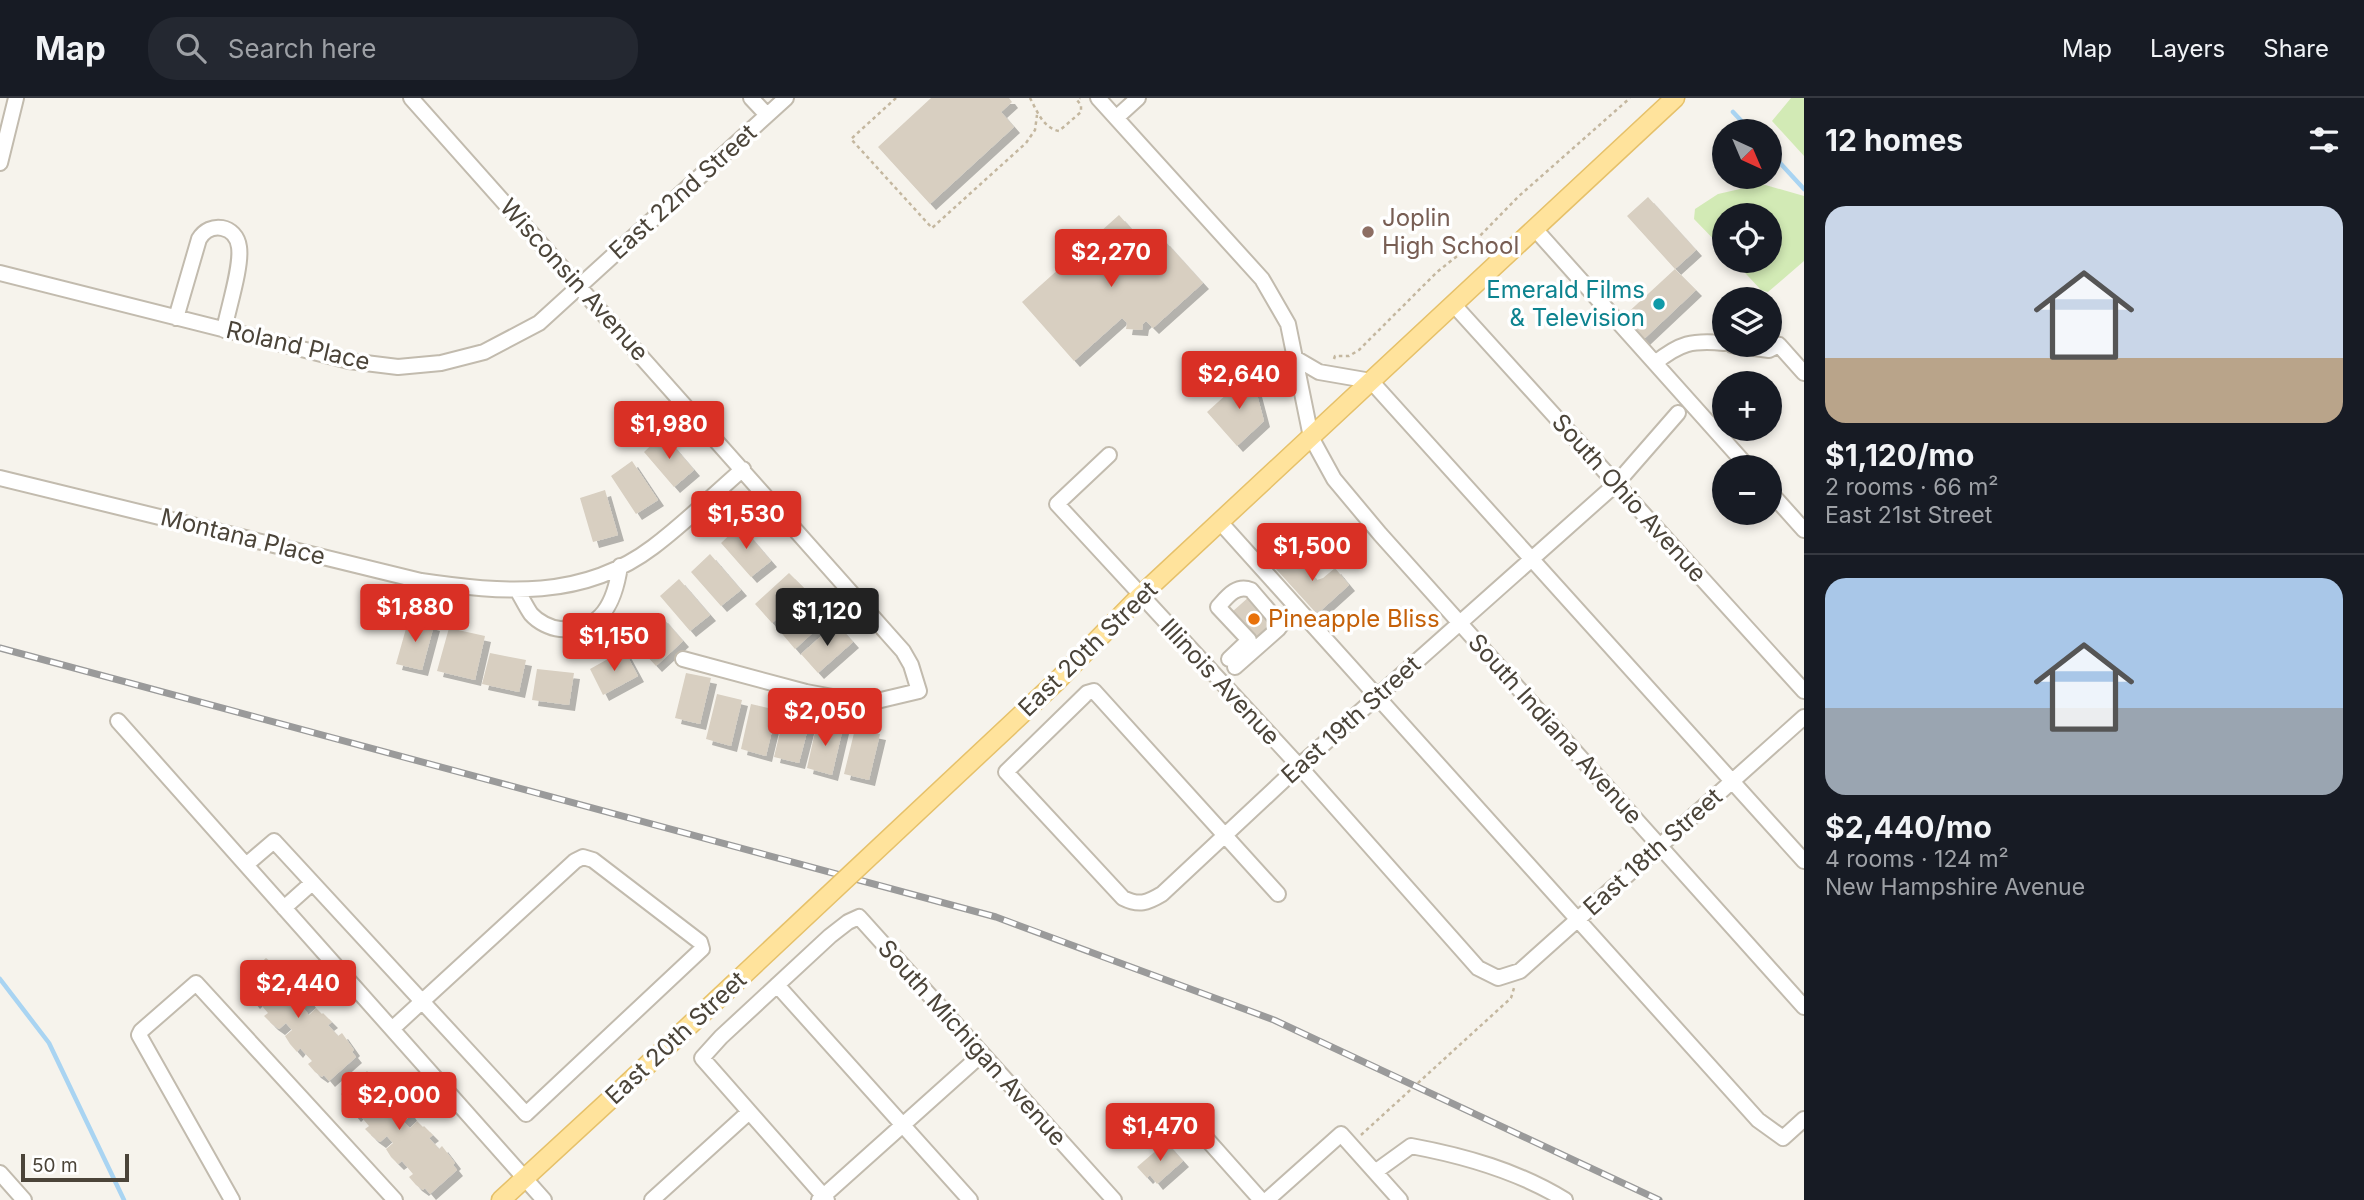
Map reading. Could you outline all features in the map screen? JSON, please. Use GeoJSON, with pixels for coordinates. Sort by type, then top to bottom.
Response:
{"type":"FeatureCollection","features":[{"type":"Feature","properties":{"kind":"main road","name":"East 20th Street"},"geometry":{"type":"LineString","coordinates":[[501,1200],[1057,681],[1140,596],[1675,98]]}},
{"type":"Feature","properties":{"kind":"street"},"geometry":{"type":"LineString","coordinates":[[0,163],[16,98]]}},
{"type":"Feature","properties":{"kind":"street","name":"Wisconsin Avenue"},"geometry":{"type":"LineString","coordinates":[[411,98],[903,651],[911,665],[919,691],[881,700],[854,701],[806,692],[683,659]]}},
{"type":"Feature","properties":{"kind":"street"},"geometry":{"type":"LineString","coordinates":[[751,98],[767,115]]}},
{"type":"Feature","properties":{"kind":"street","name":"East 22nd Street"},"geometry":{"type":"LineString","coordinates":[[580,286],[786,98]]}},
{"type":"Feature","properties":{"kind":"street"},"geometry":{"type":"LineString","coordinates":[[1116,118],[1138,98]]}},
{"type":"Feature","properties":{"kind":"street","name":"South Indiana Avenue"},"geometry":{"type":"LineString","coordinates":[[1105,100],[1116,118],[1262,279],[1288,324],[1311,437],[1334,479],[1804,1007]]}},
{"type":"Feature","properties":{"kind":"street"},"geometry":{"type":"LineString","coordinates":[[176,317],[199,239],[209,229],[226,228],[238,242],[239,257],[224,330]]}},
{"type":"Feature","properties":{"kind":"street"},"geometry":{"type":"LineString","coordinates":[[1535,229],[1737,455]]}},
{"type":"Feature","properties":{"kind":"street","name":"Roland Place"},"geometry":{"type":"LineString","coordinates":[[0,273],[349,361],[398,367],[441,363],[484,352],[539,323],[580,286]]}},
{"type":"Feature","properties":{"kind":"street","name":"South Ohio Avenue"},"geometry":{"type":"LineString","coordinates":[[1454,305],[1804,691]]}},
{"type":"Feature","properties":{"kind":"street"},"geometry":{"type":"LineString","coordinates":[[1656,363],[1680,346],[1692,342],[1712,343]]}},
{"type":"Feature","properties":{"kind":"street"},"geometry":{"type":"LineString","coordinates":[[1782,348],[1804,373]]}},
{"type":"Feature","properties":{"kind":"street"},"geometry":{"type":"LineString","coordinates":[[1295,358],[1318,372],[1371,382],[1804,861]]}},
{"type":"Feature","properties":{"kind":"street","name":"East 19th Street"},"geometry":{"type":"LineString","coordinates":[[1225,835],[1094,691],[1087,693],[1006,772],[1123,898],[1142,904],[1162,894],[1299,766],[1616,484],[1678,413]]}},
{"type":"Feature","properties":{"kind":"street","name":"Illinois Avenue"},"geometry":{"type":"LineString","coordinates":[[1109,456],[1057,504],[1299,766],[1478,968],[1498,978]]}},
{"type":"Feature","properties":{"kind":"street","name":"Montana Place"},"geometry":{"type":"LineString","coordinates":[[0,478],[421,581],[481,590],[517,590],[570,586],[608,573],[652,548],[743,469]]}},
{"type":"Feature","properties":{"kind":"street"},"geometry":{"type":"LineString","coordinates":[[1782,505],[1804,530]]}},
{"type":"Feature","properties":{"kind":"street"},"geometry":{"type":"LineString","coordinates":[[1220,522],[1758,1120],[1783,1138],[1804,1119]]}},
{"type":"Feature","properties":{"kind":"street"},"geometry":{"type":"LineString","coordinates":[[517,590],[540,622],[555,629],[584,627],[597,620],[608,606],[616,592],[621,566]]}},
{"type":"Feature","properties":{"kind":"street"},"geometry":{"type":"LineString","coordinates":[[1252,645],[1218,607],[1233,591],[1246,588],[1251,590],[1281,625]]}},
{"type":"Feature","properties":{"kind":"street"},"geometry":{"type":"LineString","coordinates":[[1232,663],[1252,645],[1302,612]]}},
{"type":"Feature","properties":{"kind":"street","name":"East 18th Street"},"geometry":{"type":"LineString","coordinates":[[1498,978],[1520,971],[1804,716]]}},
{"type":"Feature","properties":{"kind":"street"},"geometry":{"type":"LineString","coordinates":[[118,721],[544,1200]]}},
{"type":"Feature","properties":{"kind":"street"},"geometry":{"type":"LineString","coordinates":[[1225,835],[1278,894]]}},
{"type":"Feature","properties":{"kind":"street"},"geometry":{"type":"LineString","coordinates":[[246,865],[274,841],[423,1000],[526,1114],[702,949],[701,942],[593,860],[583,857],[575,861],[423,1000],[392,1029]]}},
{"type":"Feature","properties":{"kind":"street"},"geometry":{"type":"LineString","coordinates":[[284,908],[312,883]]}},
{"type":"Feature","properties":{"kind":"street","name":"South Michigan Avenue"},"geometry":{"type":"LineString","coordinates":[[777,985],[830,936],[859,916],[1114,1200]]}},
{"type":"Feature","properties":{"kind":"street"},"geometry":{"type":"LineString","coordinates":[[232,1200],[139,1035],[196,982],[395,1200]]}},
{"type":"Feature","properties":{"kind":"street"},"geometry":{"type":"LineString","coordinates":[[970,1200],[902,1125],[777,985],[702,1058],[823,1199],[902,1125],[982,1054]]}},
{"type":"Feature","properties":{"kind":"street"},"geometry":{"type":"LineString","coordinates":[[652,1200],[750,1112]]}},
{"type":"Feature","properties":{"kind":"street"},"geometry":{"type":"LineString","coordinates":[[1196,1126],[1261,1200]]}},
{"type":"Feature","properties":{"kind":"street"},"geometry":{"type":"LineString","coordinates":[[1268,1200],[1345,1138],[1400,1200]]}},
{"type":"Feature","properties":{"kind":"street"},"geometry":{"type":"LineString","coordinates":[[1375,1172],[1411,1146],[1459,1154],[1498,1168],[1565,1200]]}},
{"type":"Feature","properties":{"kind":"street"},"geometry":{"type":"LineString","coordinates":[[0,1174],[24,1200]]}},
{"type":"Feature","properties":{"kind":"path"},"geometry":{"type":"LineString","coordinates":[[896,98],[851,139],[932,228],[1026,143],[1034,130],[1037,115]]}},
{"type":"Feature","properties":{"kind":"path"},"geometry":{"type":"LineString","coordinates":[[1030,98],[1037,115],[1051,129],[1059,131],[1081,112],[1081,105],[1077,100],[1080,98]]}},
{"type":"Feature","properties":{"kind":"path"},"geometry":{"type":"LineString","coordinates":[[1334,359],[1335,356],[1349,356],[1359,350],[1437,272],[1471,245],[1519,196],[1630,98]]}},
{"type":"Feature","properties":{"kind":"path"},"geometry":{"type":"LineString","coordinates":[[1345,1138],[1360,1137],[1511,998],[1520,971]]}},
{"type":"Feature","properties":{"kind":"green space"},"geometry":{"type":"Polygon","coordinates":[[[1791,98],[1804,98],[1804,156],[1782,132],[1782,119],[1774,119],[1791,98]]]}},
{"type":"Feature","properties":{"kind":"green space"},"geometry":{"type":"Polygon","coordinates":[[[1740,189],[1780,189],[1804,196],[1804,261],[1774,287],[1758,287],[1745,273],[1782,273],[1782,203],[1712,203],[1712,238],[1694,219],[1695,209],[1718,194],[1740,189]]]}},
{"type":"Feature","properties":{"kind":"building"},"geometry":{"type":"Polygon","coordinates":[[[931,98],[1009,98],[1012,102],[1001,112],[1014,127],[930,204],[878,147],[931,98]]]}},
{"type":"Feature","properties":{"kind":"building"},"geometry":{"type":"Polygon","coordinates":[[[1648,197],[1696,250],[1675,269],[1627,216],[1648,197]]]}},
{"type":"Feature","properties":{"kind":"building"},"geometry":{"type":"Polygon","coordinates":[[[1119,215],[1151,251],[1164,240],[1203,283],[1153,328],[1146,321],[1142,330],[1126,329],[1127,323],[1122,318],[1074,361],[1022,302],[1119,215]]]}},
{"type":"Feature","properties":{"kind":"building","name":"Emerald Films & Television"},"geometry":{"type":"Polygon","coordinates":[[[1675,269],[1696,290],[1644,339],[1623,317],[1675,269]]]}},
{"type":"Feature","properties":{"kind":"building"},"geometry":{"type":"Polygon","coordinates":[[[1251,372],[1264,421],[1237,446],[1207,412],[1251,372]]]}},
{"type":"Feature","properties":{"kind":"building"},"geometry":{"type":"Polygon","coordinates":[[[663,434],[694,470],[674,487],[644,452],[663,434]]]}},
{"type":"Feature","properties":{"kind":"building"},"geometry":{"type":"Polygon","coordinates":[[[632,461],[658,500],[636,514],[611,476],[632,461]]]}},
{"type":"Feature","properties":{"kind":"building"},"geometry":{"type":"Polygon","coordinates":[[[605,490],[618,535],[593,542],[580,498],[605,490]]]}},
{"type":"Feature","properties":{"kind":"building"},"geometry":{"type":"Polygon","coordinates":[[[740,525],[771,561],[751,577],[721,543],[740,525]]]}},
{"type":"Feature","properties":{"kind":"building"},"geometry":{"type":"Polygon","coordinates":[[[710,554],[741,590],[721,606],[691,572],[710,554]]]}},
{"type":"Feature","properties":{"kind":"building"},"geometry":{"type":"Polygon","coordinates":[[[1292,554],[1309,567],[1307,569],[1317,580],[1335,568],[1349,585],[1317,614],[1276,569],[1292,554]]]}},
{"type":"Feature","properties":{"kind":"building"},"geometry":{"type":"Polygon","coordinates":[[[789,573],[808,592],[772,623],[755,604],[789,573]]]}},
{"type":"Feature","properties":{"kind":"building"},"geometry":{"type":"Polygon","coordinates":[[[679,579],[710,615],[690,631],[660,596],[679,579]]]}},
{"type":"Feature","properties":{"kind":"building","name":"Pineapple Bliss"},"geometry":{"type":"Polygon","coordinates":[[[1250,596],[1275,625],[1257,641],[1232,612],[1250,596]]]}},
{"type":"Feature","properties":{"kind":"building"},"geometry":{"type":"Polygon","coordinates":[[[812,598],[830,617],[795,649],[778,629],[812,598]]]}},
{"type":"Feature","properties":{"kind":"building"},"geometry":{"type":"Polygon","coordinates":[[[662,617],[683,641],[656,666],[634,642],[662,617]]]}},
{"type":"Feature","properties":{"kind":"building"},"geometry":{"type":"Polygon","coordinates":[[[409,618],[434,625],[422,670],[396,664],[409,618]]]}},
{"type":"Feature","properties":{"kind":"building"},"geometry":{"type":"Polygon","coordinates":[[[836,623],[853,642],[818,673],[801,654],[836,623]]]}},
{"type":"Feature","properties":{"kind":"building"},"geometry":{"type":"Polygon","coordinates":[[[449,628],[485,636],[475,680],[437,671],[449,628]]]}},
{"type":"Feature","properties":{"kind":"building"},"geometry":{"type":"Polygon","coordinates":[[[624,650],[638,676],[603,695],[590,669],[624,650]]]}},
{"type":"Feature","properties":{"kind":"building"},"geometry":{"type":"Polygon","coordinates":[[[490,653],[526,660],[519,692],[482,684],[490,653]]]}},
{"type":"Feature","properties":{"kind":"building"},"geometry":{"type":"Polygon","coordinates":[[[537,669],[574,673],[569,705],[532,700],[537,669]]]}},
{"type":"Feature","properties":{"kind":"building"},"geometry":{"type":"Polygon","coordinates":[[[686,673],[711,678],[700,724],[675,718],[686,673]]]}},
{"type":"Feature","properties":{"kind":"building"},"geometry":{"type":"Polygon","coordinates":[[[717,694],[742,700],[731,746],[706,739],[717,694]]]}},
{"type":"Feature","properties":{"kind":"building"},"geometry":{"type":"Polygon","coordinates":[[[751,704],[777,710],[766,756],[741,749],[751,704]]]}},
{"type":"Feature","properties":{"kind":"building"},"geometry":{"type":"Polygon","coordinates":[[[785,712],[811,717],[799,763],[774,757],[785,712]]]}},
{"type":"Feature","properties":{"kind":"building"},"geometry":{"type":"Polygon","coordinates":[[[817,723],[843,728],[832,775],[807,768],[817,723]]]}},
{"type":"Feature","properties":{"kind":"building"},"geometry":{"type":"Polygon","coordinates":[[[855,729],[880,734],[869,780],[844,774],[855,729]]]}},
{"type":"Feature","properties":{"kind":"building"},"geometry":{"type":"Polygon","coordinates":[[[266,958],[279,968],[280,966],[287,973],[283,977],[295,989],[298,986],[305,994],[310,1002],[303,1008],[309,1015],[316,1008],[323,1013],[332,1022],[328,1025],[338,1036],[342,1033],[354,1050],[352,1052],[356,1057],[329,1081],[324,1075],[322,1077],[315,1072],[308,1064],[312,1061],[300,1048],[297,1052],[290,1044],[285,1036],[292,1030],[286,1023],[279,1029],[272,1024],[264,1016],[268,1013],[257,1000],[254,1003],[242,988],[244,986],[240,981],[266,958]]]}},
{"type":"Feature","properties":{"kind":"building"},"geometry":{"type":"Polygon","coordinates":[[[367,1071],[380,1081],[381,1079],[388,1087],[384,1090],[395,1102],[399,1099],[406,1107],[411,1115],[404,1122],[410,1128],[417,1121],[424,1126],[433,1135],[429,1138],[439,1149],[442,1146],[455,1163],[453,1165],[457,1170],[430,1194],[409,1177],[413,1174],[402,1161],[398,1164],[391,1157],[386,1149],[393,1143],[387,1136],[380,1142],[373,1137],[365,1129],[369,1126],[358,1113],[355,1116],[343,1101],[345,1099],[341,1094],[367,1071]]]}},
{"type":"Feature","properties":{"kind":"building"},"geometry":{"type":"Polygon","coordinates":[[[1166,1142],[1183,1161],[1157,1184],[1150,1175],[1147,1178],[1137,1167],[1166,1142]]]}},
{"type":"Feature","properties":{"kind":"waterway"},"geometry":{"type":"LineString","coordinates":[[1733,112],[1740,119]]}},
{"type":"Feature","properties":{"kind":"waterway"},"geometry":{"type":"LineString","coordinates":[[1782,165],[1804,189]]}},
{"type":"Feature","properties":{"kind":"waterway"},"geometry":{"type":"LineString","coordinates":[[0,979],[49,1043],[124,1200]]}},
{"type":"Feature","properties":{"kind":"railway"},"geometry":{"type":"LineString","coordinates":[[0,648],[996,917],[1274,1020],[1659,1200]]}},
{"type":"Feature","properties":{"kind":"place","name":"Joplin High School"},"geometry":{"type":"Point","coordinates":[1368,232]}},
{"type":"Feature","properties":{"kind":"place","name":"Emerald Films & Television"},"geometry":{"type":"Point","coordinates":[1659,304]}},
{"type":"Feature","properties":{"kind":"place","name":"Pineapple Bliss"},"geometry":{"type":"Point","coordinates":[1254,619]}}]}
